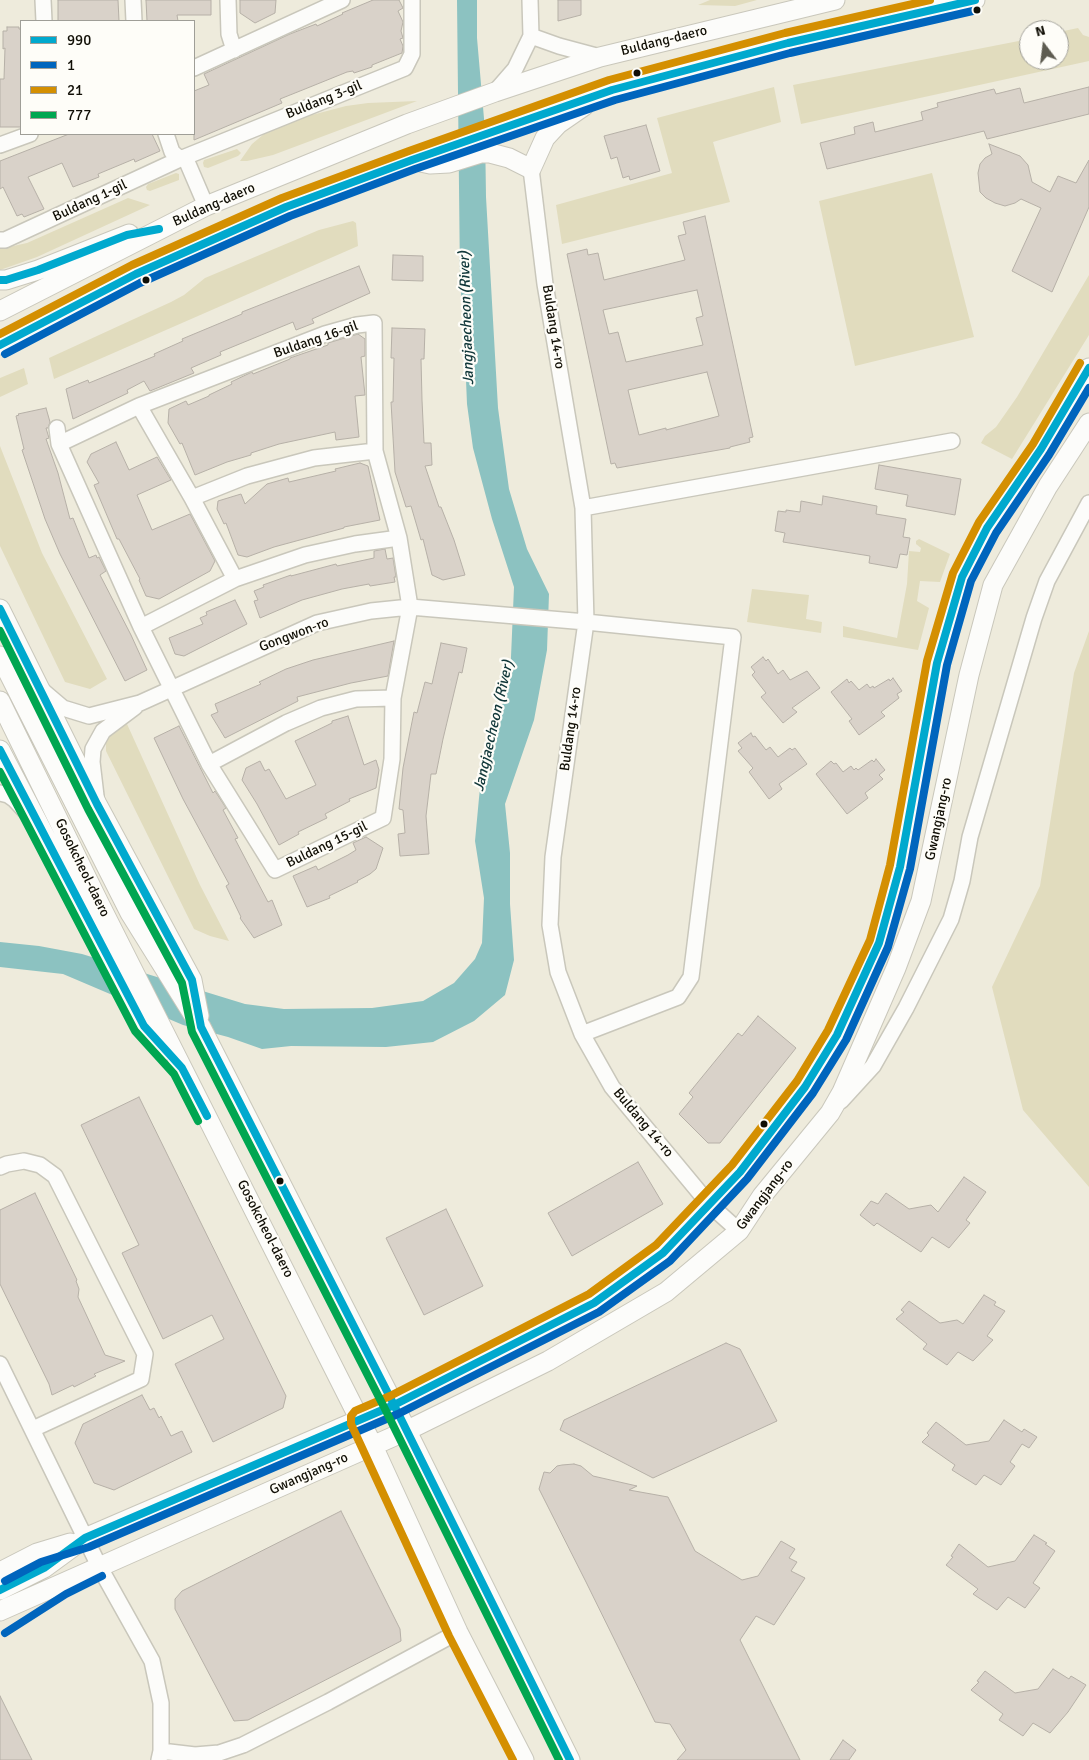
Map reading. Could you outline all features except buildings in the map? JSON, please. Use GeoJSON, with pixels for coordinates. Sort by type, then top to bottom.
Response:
{"type":"FeatureCollection","features":[{"type":"Feature","properties":{"kind":"main road","name":"Buldang-daero"},"geometry":{"type":"LineString","coordinates":[[0,311],[206,206],[407,124],[600,57],[835,0]]}},
{"type":"Feature","properties":{"kind":"main road"},"geometry":{"type":"LineString","coordinates":[[0,345],[136,274],[286,207],[412,160],[602,94],[788,43],[974,0]]}},
{"type":"Feature","properties":{"kind":"main road"},"geometry":{"type":"LineString","coordinates":[[412,160],[430,164],[449,163],[481,153],[497,154],[531,169],[545,138],[558,124],[602,94]]}},
{"type":"Feature","properties":{"kind":"main road"},"geometry":{"type":"LineString","coordinates":[[0,280],[6,280],[38,270],[127,234],[162,228]]}},
{"type":"Feature","properties":{"kind":"main road"},"geometry":{"type":"LineString","coordinates":[[0,350],[29,329]]}},
{"type":"Feature","properties":{"kind":"main road","name":"Gwangjang-ro"},"geometry":{"type":"LineString","coordinates":[[0,1590],[44,1568],[85,1538],[394,1405],[594,1303],[663,1253],[740,1172],[806,1087],[837,1035],[880,942],[900,867],[937,663],[962,576],[987,528],[1040,449],[1089,368]]}},
{"type":"Feature","properties":{"kind":"main road","name":"Gwangjang-ro"},"geometry":{"type":"LineString","coordinates":[[0,1611],[406,1432],[548,1361],[666,1292],[739,1231],[762,1196],[830,1112],[842,1092],[896,968],[921,901],[970,675],[993,585],[1048,486],[1089,423]]}},
{"type":"Feature","properties":{"kind":"main road"},"geometry":{"type":"LineString","coordinates":[[0,609],[97,804],[192,980],[201,1027]]}},
{"type":"Feature","properties":{"kind":"main road","name":"Gosokcheol-daero"},"geometry":{"type":"LineString","coordinates":[[0,656],[130,913],[201,1027],[394,1405],[570,1760]]}},
{"type":"Feature","properties":{"kind":"main road","name":"Gosokcheol-daero"},"geometry":{"type":"LineString","coordinates":[[0,701],[100,905],[373,1446],[458,1632],[524,1760]]}},
{"type":"Feature","properties":{"kind":"main road"},"geometry":{"type":"LineString","coordinates":[[0,750],[144,1026],[182,1068]]}},
{"type":"Feature","properties":{"kind":"main road"},"geometry":{"type":"LineString","coordinates":[[0,1572],[37,1553],[85,1538]]}},
{"type":"Feature","properties":{"kind":"main road"},"geometry":{"type":"LineString","coordinates":[[0,1625],[61,1585]]}},
{"type":"Feature","properties":{"kind":"street"},"geometry":{"type":"LineString","coordinates":[[43,0],[44,20]]}},
{"type":"Feature","properties":{"kind":"street"},"geometry":{"type":"LineString","coordinates":[[133,0],[134,20]]}},
{"type":"Feature","properties":{"kind":"street"},"geometry":{"type":"LineString","coordinates":[[228,0],[229,34],[234,50]]}},
{"type":"Feature","properties":{"kind":"street"},"geometry":{"type":"LineString","coordinates":[[195,68],[234,50],[320,4],[342,0]]}},
{"type":"Feature","properties":{"kind":"street","name":"Buldang 3-gil"},"geometry":{"type":"LineString","coordinates":[[182,158],[405,68],[412,54],[412,0]]}},
{"type":"Feature","properties":{"kind":"street"},"geometry":{"type":"LineString","coordinates":[[496,92],[515,69],[530,36],[530,0]]}},
{"type":"Feature","properties":{"kind":"street"},"geometry":{"type":"LineString","coordinates":[[530,36],[600,57]]}},
{"type":"Feature","properties":{"kind":"street"},"geometry":{"type":"LineString","coordinates":[[0,145],[27,135]]}},
{"type":"Feature","properties":{"kind":"street"},"geometry":{"type":"LineString","coordinates":[[166,135],[172,152],[182,158],[206,206]]}},
{"type":"Feature","properties":{"kind":"street","name":"Buldang 1-gil"},"geometry":{"type":"LineString","coordinates":[[0,240],[5,240],[182,158]]}},
{"type":"Feature","properties":{"kind":"street","name":"Buldang 14-ro"},"geometry":{"type":"LineString","coordinates":[[531,169],[545,284],[583,508],[586,622],[553,857],[550,925],[558,972],[582,1034],[612,1086],[709,1204],[739,1231]]}},
{"type":"Feature","properties":{"kind":"street","name":"Buldang 16-gil"},"geometry":{"type":"LineString","coordinates":[[59,444],[139,406],[324,334],[357,325],[374,323],[375,451],[399,538],[410,607]]}},
{"type":"Feature","properties":{"kind":"street"},"geometry":{"type":"LineString","coordinates":[[139,406],[192,498],[235,579]]}},
{"type":"Feature","properties":{"kind":"street"},"geometry":{"type":"LineString","coordinates":[[57,428],[59,444],[141,628],[172,689]]}},
{"type":"Feature","properties":{"kind":"street"},"geometry":{"type":"LineString","coordinates":[[583,508],[952,440]]}},
{"type":"Feature","properties":{"kind":"street"},"geometry":{"type":"LineString","coordinates":[[192,498],[247,476],[314,458],[375,451]]}},
{"type":"Feature","properties":{"kind":"street"},"geometry":{"type":"LineString","coordinates":[[830,1112],[873,1066],[906,1008],[951,919],[962,881],[970,837],[1034,618],[1047,581],[1089,503]]}},
{"type":"Feature","properties":{"kind":"street"},"geometry":{"type":"LineString","coordinates":[[141,628],[235,579],[306,554],[355,544],[399,538]]}},
{"type":"Feature","properties":{"kind":"street","name":"Gongwon-ro"},"geometry":{"type":"LineString","coordinates":[[140,703],[317,623],[371,611],[410,607],[586,622]]}},
{"type":"Feature","properties":{"kind":"street","name":"Buldang 15-gil"},"geometry":{"type":"LineString","coordinates":[[172,689],[209,764],[274,870],[383,818],[392,758],[393,698],[410,607]]}},
{"type":"Feature","properties":{"kind":"street"},"geometry":{"type":"LineString","coordinates":[[582,1034],[678,997],[691,977],[733,637],[586,622]]}},
{"type":"Feature","properties":{"kind":"street"},"geometry":{"type":"LineString","coordinates":[[38,686],[63,708],[89,716],[140,703]]}},
{"type":"Feature","properties":{"kind":"street"},"geometry":{"type":"LineString","coordinates":[[209,764],[286,723],[321,708],[356,699],[393,698]]}},
{"type":"Feature","properties":{"kind":"street"},"geometry":{"type":"LineString","coordinates":[[97,804],[92,762],[93,749],[103,731],[140,703]]}},
{"type":"Feature","properties":{"kind":"street"},"geometry":{"type":"LineString","coordinates":[[0,793],[8,795],[15,800],[40,827]]}},
{"type":"Feature","properties":{"kind":"street"},"geometry":{"type":"LineString","coordinates":[[0,1168],[7,1164],[24,1161],[40,1165],[55,1176],[145,1354],[141,1379],[33,1429]]}},
{"type":"Feature","properties":{"kind":"street"},"geometry":{"type":"LineString","coordinates":[[0,1364],[99,1566],[152,1661],[160,1703],[161,1757],[219,1753],[243,1745],[458,1632]]}},
{"type":"Feature","properties":{"kind":"shaded area"},"geometry":{"type":"Polygon","coordinates":[[[710,0],[757,0],[735,6],[698,5],[710,0]]]}},
{"type":"Feature","properties":{"kind":"shaded area"},"geometry":{"type":"Polygon","coordinates":[[[1078,28],[1083,35],[1089,37],[1089,61],[1069,65],[1069,30],[1078,28]]]}},
{"type":"Feature","properties":{"kind":"shaded area"},"geometry":{"type":"Polygon","coordinates":[[[1019,41],[1019,70],[1048,70],[801,124],[793,85],[1019,41]]]}},
{"type":"Feature","properties":{"kind":"shaded area"},"geometry":{"type":"Polygon","coordinates":[[[774,87],[781,122],[713,142],[730,202],[562,244],[556,205],[672,173],[657,118],[774,87]]]}},
{"type":"Feature","properties":{"kind":"shaded area"},"geometry":{"type":"Polygon","coordinates":[[[417,101],[273,155],[240,161],[252,144],[270,129],[285,122],[346,106],[417,101]]]}},
{"type":"Feature","properties":{"kind":"shaded area"},"geometry":{"type":"Polygon","coordinates":[[[237,149],[241,153],[238,156],[208,168],[204,167],[204,160],[237,149]]]}},
{"type":"Feature","properties":{"kind":"shaded area"},"geometry":{"type":"Polygon","coordinates":[[[176,173],[179,174],[179,180],[150,191],[147,190],[148,184],[176,173]]]}},
{"type":"Feature","properties":{"kind":"shaded area"},"geometry":{"type":"Polygon","coordinates":[[[932,173],[974,337],[855,366],[819,201],[932,173]]]}},
{"type":"Feature","properties":{"kind":"shaded area"},"geometry":{"type":"Polygon","coordinates":[[[128,198],[150,205],[37,257],[0,270],[0,249],[27,243],[128,198]]]}},
{"type":"Feature","properties":{"kind":"shaded area"},"geometry":{"type":"Polygon","coordinates":[[[353,221],[356,223],[358,246],[54,379],[49,358],[171,302],[184,295],[205,278],[319,230],[353,221]]]}},
{"type":"Feature","properties":{"kind":"shaded area"},"geometry":{"type":"Polygon","coordinates":[[[1089,275],[1089,335],[1012,459],[981,443],[985,436],[996,427],[1017,397],[1089,275]]]}},
{"type":"Feature","properties":{"kind":"shaded area"},"geometry":{"type":"Polygon","coordinates":[[[24,368],[28,384],[0,397],[0,378],[24,368]]]}},
{"type":"Feature","properties":{"kind":"shaded area"},"geometry":{"type":"Polygon","coordinates":[[[0,446],[42,553],[107,679],[90,689],[65,682],[0,546],[0,446]]]}},
{"type":"Feature","properties":{"kind":"shaded area"},"geometry":{"type":"Polygon","coordinates":[[[919,539],[950,554],[940,582],[920,581],[917,601],[929,608],[918,650],[843,637],[843,626],[897,638],[907,584],[909,551],[920,552],[921,548],[916,544],[916,541],[919,539]]]}},
{"type":"Feature","properties":{"kind":"shaded area"},"geometry":{"type":"Polygon","coordinates":[[[752,589],[809,595],[806,619],[822,622],[821,633],[747,622],[752,589]]]}},
{"type":"Feature","properties":{"kind":"shaded area"},"geometry":{"type":"Polygon","coordinates":[[[1089,631],[1089,1187],[1023,1110],[992,987],[1040,886],[1074,673],[1089,631]]]}},
{"type":"Feature","properties":{"kind":"shaded area"},"geometry":{"type":"Polygon","coordinates":[[[127,724],[200,885],[229,941],[194,929],[106,751],[106,743],[110,735],[114,730],[127,724]]]}},
{"type":"Feature","properties":{"kind":"water","name":"Jangjaecheon (River)"},"geometry":{"type":"Polygon","coordinates":[[[457,0],[477,0],[477,38],[485,130],[486,197],[498,408],[509,489],[527,549],[549,594],[547,650],[534,720],[505,804],[510,853],[510,904],[514,960],[505,995],[474,1021],[433,1042],[386,1047],[291,1046],[262,1049],[228,1037],[183,1025],[63,974],[0,967],[0,942],[39,946],[82,954],[245,1004],[284,1009],[372,1008],[423,1001],[454,983],[475,959],[482,943],[484,898],[475,841],[479,798],[483,760],[510,680],[514,587],[492,519],[473,448],[467,404],[460,280],[457,0]]]}},
{"type":"Feature","properties":{"kind":"transit line","name":"21"},"geometry":{"type":"LineString","coordinates":[[0,334],[132,265],[282,198],[409,151],[609,80],[785,33],[930,0]]}},
{"type":"Feature","properties":{"kind":"transit line","name":"990"},"geometry":{"type":"LineString","coordinates":[[0,345],[136,274],[286,207],[412,160],[612,90],[788,43],[975,0]]}},
{"type":"Feature","properties":{"kind":"transit line","name":"1"},"geometry":{"type":"LineString","coordinates":[[5,354],[140,283],[290,216],[415,169],[615,100],[790,53],[977,10]]}},
{"type":"Feature","properties":{"kind":"transit line","name":"990"},"geometry":{"type":"LineString","coordinates":[[0,280],[6,280],[38,270],[127,235],[159,229]]}},
{"type":"Feature","properties":{"kind":"transit line","name":"21"},"geometry":{"type":"LineString","coordinates":[[513,1760],[449,1636],[351,1424],[351,1416],[355,1411],[390,1396],[589,1294],[656,1245],[732,1165],[797,1081],[828,1030],[870,940],[890,865],[927,661],[953,573],[979,522],[1033,444],[1080,363]]}},
{"type":"Feature","properties":{"kind":"transit line","name":"990"},"geometry":{"type":"LineString","coordinates":[[0,1590],[44,1568],[85,1538],[394,1405],[594,1303],[663,1253],[740,1172],[805,1087],[837,1035],[879,943],[900,867],[937,663],[962,577],[987,528],[1041,449],[1089,368]]}},
{"type":"Feature","properties":{"kind":"transit line","name":"1"},"geometry":{"type":"LineString","coordinates":[[5,1581],[41,1562],[89,1547],[398,1414],[599,1312],[670,1261],[747,1179],[813,1093],[846,1040],[888,947],[910,869],[947,665],[971,581],[996,533],[1049,455],[1089,388]]}},
{"type":"Feature","properties":{"kind":"transit line","name":"990"},"geometry":{"type":"LineString","coordinates":[[0,609],[97,804],[192,980],[201,1027],[394,1405],[570,1760]]}},
{"type":"Feature","properties":{"kind":"transit line","name":"777"},"geometry":{"type":"LineString","coordinates":[[0,631],[88,809],[182,983],[192,1032],[385,1409],[559,1760]]}},
{"type":"Feature","properties":{"kind":"transit line","name":"990"},"geometry":{"type":"LineString","coordinates":[[0,750],[144,1026],[182,1068],[207,1116]]}},
{"type":"Feature","properties":{"kind":"transit line","name":"777"},"geometry":{"type":"LineString","coordinates":[[0,772],[135,1031],[174,1074],[198,1121]]}},
{"type":"Feature","properties":{"kind":"transit line","name":"1"},"geometry":{"type":"LineString","coordinates":[[5,1633],[66,1594],[102,1576]]}}]}
